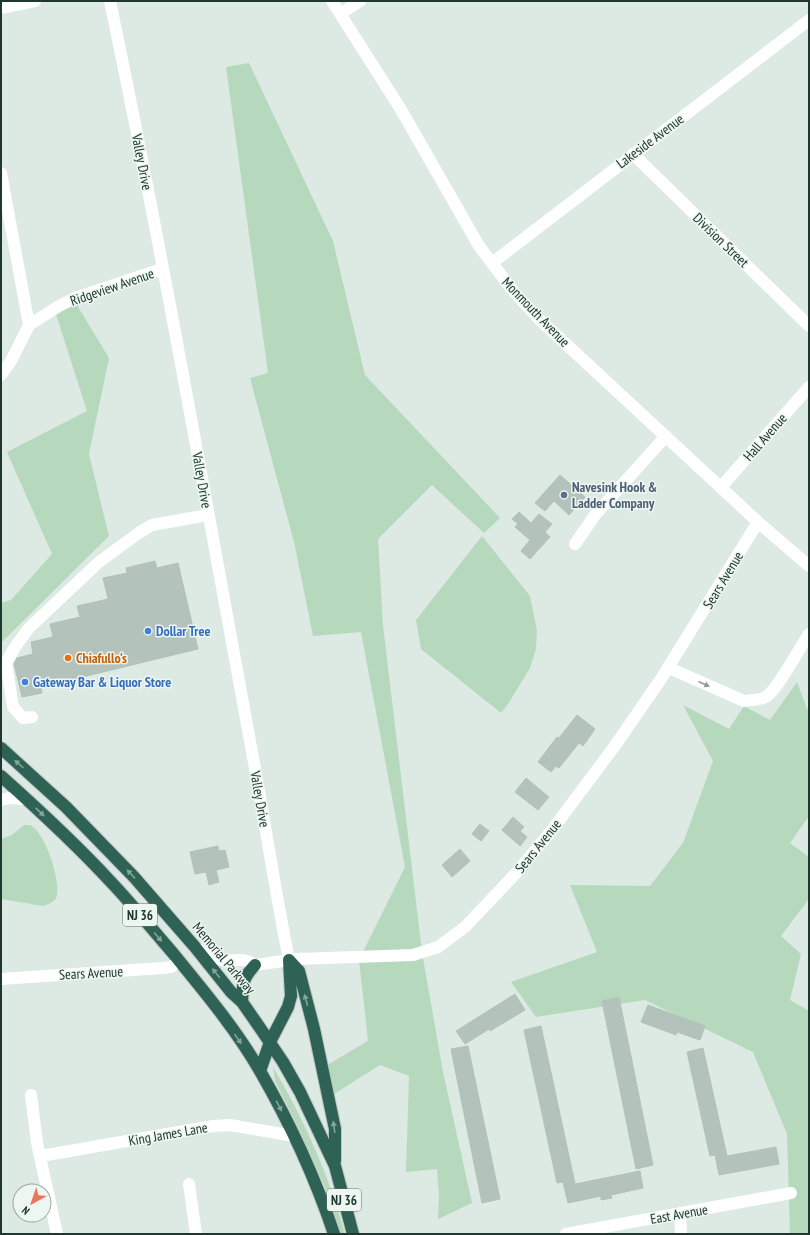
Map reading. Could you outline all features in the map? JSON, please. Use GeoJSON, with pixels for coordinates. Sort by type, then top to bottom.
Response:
{"type":"FeatureCollection","features":[{"type":"Feature","properties":{"kind":"highway","name":"Memorial Parkway"},"geometry":{"type":"LineString","coordinates":[[1,748],[95,835],[195,947],[231,992],[242,1002],[270,1042],[300,1092],[335,1166],[353,1234]]}},
{"type":"Feature","properties":{"kind":"highway","name":"NJ 36"},"geometry":{"type":"LineString","coordinates":[[1,776],[70,840],[111,882],[211,1000],[260,1071],[294,1136],[316,1183],[334,1234]]}},
{"type":"Feature","properties":{"kind":"highway"},"geometry":{"type":"LineString","coordinates":[[260,1071],[270,1042],[288,1007],[291,996],[289,960]]}},
{"type":"Feature","properties":{"kind":"highway"},"geometry":{"type":"LineString","coordinates":[[289,960],[298,971],[315,1037],[335,1129],[335,1166]]}},
{"type":"Feature","properties":{"kind":"highway"},"geometry":{"type":"LineString","coordinates":[[242,1002],[243,981],[247,973],[255,965]]}},
{"type":"Feature","properties":{"kind":"street"},"geometry":{"type":"LineString","coordinates":[[1,8],[35,1]]}},
{"type":"Feature","properties":{"kind":"street","name":"Monmouth Avenue"},"geometry":{"type":"LineString","coordinates":[[332,1],[400,108],[463,220],[492,264],[514,292],[539,318],[758,522],[809,566]]}},
{"type":"Feature","properties":{"kind":"street"},"geometry":{"type":"LineString","coordinates":[[340,14],[360,1]]}},
{"type":"Feature","properties":{"kind":"street","name":"Valley Drive"},"geometry":{"type":"LineString","coordinates":[[113,2],[162,269],[191,415],[262,806],[280,920],[289,960]]}},
{"type":"Feature","properties":{"kind":"street","name":"Lakeside Avenue"},"geometry":{"type":"LineString","coordinates":[[492,264],[809,20]]}},
{"type":"Feature","properties":{"kind":"street","name":"Division Street"},"geometry":{"type":"LineString","coordinates":[[633,154],[809,326]]}},
{"type":"Feature","properties":{"kind":"street"},"geometry":{"type":"LineString","coordinates":[[1,173],[29,325],[11,361],[1,375]]}},
{"type":"Feature","properties":{"kind":"street","name":"Ridgeview Avenue"},"geometry":{"type":"LineString","coordinates":[[29,325],[75,298],[162,269]]}},
{"type":"Feature","properties":{"kind":"street","name":"Hall Avenue"},"geometry":{"type":"LineString","coordinates":[[721,487],[809,387]]}},
{"type":"Feature","properties":{"kind":"street"},"geometry":{"type":"LineString","coordinates":[[575,544],[595,515],[666,436]]}},
{"type":"Feature","properties":{"kind":"street"},"geometry":{"type":"LineString","coordinates":[[32,717],[23,718],[13,707],[6,663],[15,647],[29,628],[99,562],[140,532],[152,525],[208,515]]}},
{"type":"Feature","properties":{"kind":"street","name":"Sears Avenue"},"geometry":{"type":"LineString","coordinates":[[195,947],[211,957],[222,960],[248,960],[255,965],[289,960],[413,955],[438,947],[465,927],[517,872],[552,830],[614,747],[669,668],[758,522]]}},
{"type":"Feature","properties":{"kind":"street"},"geometry":{"type":"LineString","coordinates":[[669,668],[744,701],[758,699],[766,697],[778,683],[809,634]]}},
{"type":"Feature","properties":{"kind":"street"},"geometry":{"type":"LineString","coordinates":[[1,800],[9,798],[26,799]]}},
{"type":"Feature","properties":{"kind":"street","name":"Sears Avenue"},"geometry":{"type":"LineString","coordinates":[[1,979],[162,968],[171,967],[179,961]]}},
{"type":"Feature","properties":{"kind":"street"},"geometry":{"type":"LineString","coordinates":[[31,1095],[38,1143],[57,1234]]}},
{"type":"Feature","properties":{"kind":"street","name":"King James Lane"},"geometry":{"type":"LineString","coordinates":[[41,1156],[213,1126],[230,1125],[294,1136]]}},
{"type":"Feature","properties":{"kind":"street"},"geometry":{"type":"LineString","coordinates":[[189,1184],[196,1234]]}},
{"type":"Feature","properties":{"kind":"street","name":"East Avenue"},"geometry":{"type":"LineString","coordinates":[[566,1234],[791,1194]]}},
{"type":"Feature","properties":{"kind":"street"},"geometry":{"type":"LineString","coordinates":[[680,1213],[681,1234]]}},
{"type":"Feature","properties":{"kind":"green space"},"geometry":{"type":"Polygon","coordinates":[[[249,63],[333,241],[365,375],[500,518],[484,533],[432,485],[378,539],[383,625],[422,952],[443,1072],[472,1203],[438,1219],[439,1195],[437,1169],[406,1172],[409,1076],[380,1065],[334,1094],[327,1065],[368,1041],[359,960],[405,867],[361,632],[313,636],[294,542],[250,378],[268,373],[226,67],[249,63]]]}},
{"type":"Feature","properties":{"kind":"green space"},"geometry":{"type":"Polygon","coordinates":[[[71,295],[109,358],[89,454],[109,536],[1,643],[1,603],[11,600],[52,554],[7,452],[87,411],[53,305],[71,295]]]}},
{"type":"Feature","properties":{"kind":"green space"},"geometry":{"type":"Polygon","coordinates":[[[482,536],[530,596],[537,631],[536,649],[530,668],[501,713],[421,649],[416,620],[482,536]]]}},
{"type":"Feature","properties":{"kind":"green space"},"geometry":{"type":"Polygon","coordinates":[[[797,682],[809,714],[809,816],[790,843],[809,857],[809,899],[781,936],[801,954],[790,1000],[809,1011],[809,1234],[790,1234],[787,1134],[753,1052],[645,1000],[536,1017],[511,982],[597,952],[570,885],[650,886],[683,843],[713,761],[683,705],[729,729],[744,706],[770,720],[797,682]]]}},
{"type":"Feature","properties":{"kind":"green space"},"geometry":{"type":"Polygon","coordinates":[[[24,825],[33,827],[38,832],[48,849],[55,871],[57,882],[56,898],[52,902],[43,906],[1,899],[1,839],[12,835],[24,825]]]}},
{"type":"Feature","properties":{"kind":"green space"},"geometry":{"type":"Polygon","coordinates":[[[273,1067],[315,1148],[339,1212],[345,1234],[341,1234],[325,1187],[275,1081],[273,1067]]]}},
{"type":"Feature","properties":{"kind":"building"},"geometry":{"type":"Polygon","coordinates":[[[560,475],[585,497],[569,515],[554,501],[545,511],[535,503],[560,475]]]}},
{"type":"Feature","properties":{"kind":"building"},"geometry":{"type":"Polygon","coordinates":[[[519,512],[531,523],[539,514],[552,524],[545,532],[550,537],[530,559],[521,551],[530,540],[515,527],[518,524],[512,519],[519,512]]]}},
{"type":"Feature","properties":{"kind":"building"},"geometry":{"type":"Polygon","coordinates":[[[155,561],[157,568],[178,563],[198,649],[41,687],[42,693],[22,697],[14,664],[17,658],[33,654],[31,642],[53,637],[50,624],[80,617],[77,606],[108,599],[103,578],[127,573],[126,568],[155,561]]]}},
{"type":"Feature","properties":{"kind":"building"},"geometry":{"type":"Polygon","coordinates":[[[577,715],[595,729],[583,746],[579,743],[559,768],[556,766],[551,772],[538,762],[557,737],[559,738],[577,715]]]}},
{"type":"Feature","properties":{"kind":"building"},"geometry":{"type":"Polygon","coordinates":[[[526,778],[549,797],[538,810],[515,792],[526,778]]]}},
{"type":"Feature","properties":{"kind":"building"},"geometry":{"type":"Polygon","coordinates":[[[513,817],[524,827],[520,831],[527,837],[520,846],[502,830],[513,817]]]}},
{"type":"Feature","properties":{"kind":"building"},"geometry":{"type":"Polygon","coordinates":[[[480,824],[489,831],[481,841],[472,834],[480,824]]]}},
{"type":"Feature","properties":{"kind":"building"},"geometry":{"type":"Polygon","coordinates":[[[218,846],[219,851],[225,850],[229,867],[216,870],[219,882],[209,885],[206,872],[195,874],[190,852],[218,846]]]}},
{"type":"Feature","properties":{"kind":"building"},"geometry":{"type":"Polygon","coordinates":[[[460,849],[470,861],[452,877],[442,865],[460,849]]]}},
{"type":"Feature","properties":{"kind":"building"},"geometry":{"type":"Polygon","coordinates":[[[515,994],[525,1010],[490,1031],[489,1029],[465,1044],[456,1031],[515,994]]]}},
{"type":"Feature","properties":{"kind":"building"},"geometry":{"type":"Polygon","coordinates":[[[619,997],[653,1165],[636,1169],[602,1001],[619,997]]]}},
{"type":"Feature","properties":{"kind":"building"},"geometry":{"type":"Polygon","coordinates":[[[648,1005],[705,1026],[700,1040],[677,1032],[676,1035],[641,1022],[648,1005]]]}},
{"type":"Feature","properties":{"kind":"building"},"geometry":{"type":"Polygon","coordinates":[[[541,1026],[575,1184],[640,1171],[643,1188],[611,1195],[612,1198],[601,1200],[601,1196],[568,1203],[563,1182],[557,1183],[524,1030],[541,1026]]]}},
{"type":"Feature","properties":{"kind":"building"},"geometry":{"type":"Polygon","coordinates":[[[468,1046],[500,1199],[482,1203],[451,1049],[468,1046]]]}},
{"type":"Feature","properties":{"kind":"building"},"geometry":{"type":"Polygon","coordinates":[[[703,1048],[727,1156],[776,1147],[779,1164],[719,1175],[715,1155],[710,1156],[687,1052],[703,1048]]]}},
{"type":"Feature","properties":{"kind":"place","name":"Navesink Hook & Ladder Company"},"geometry":{"type":"Point","coordinates":[564,495]}},
{"type":"Feature","properties":{"kind":"place","name":"Dollar Tree"},"geometry":{"type":"Point","coordinates":[148,631]}},
{"type":"Feature","properties":{"kind":"place","name":"Chiafullo's"},"geometry":{"type":"Point","coordinates":[68,658]}},
{"type":"Feature","properties":{"kind":"place","name":"Gateway Bar & Liquor Store"},"geometry":{"type":"Point","coordinates":[25,682]}}]}
